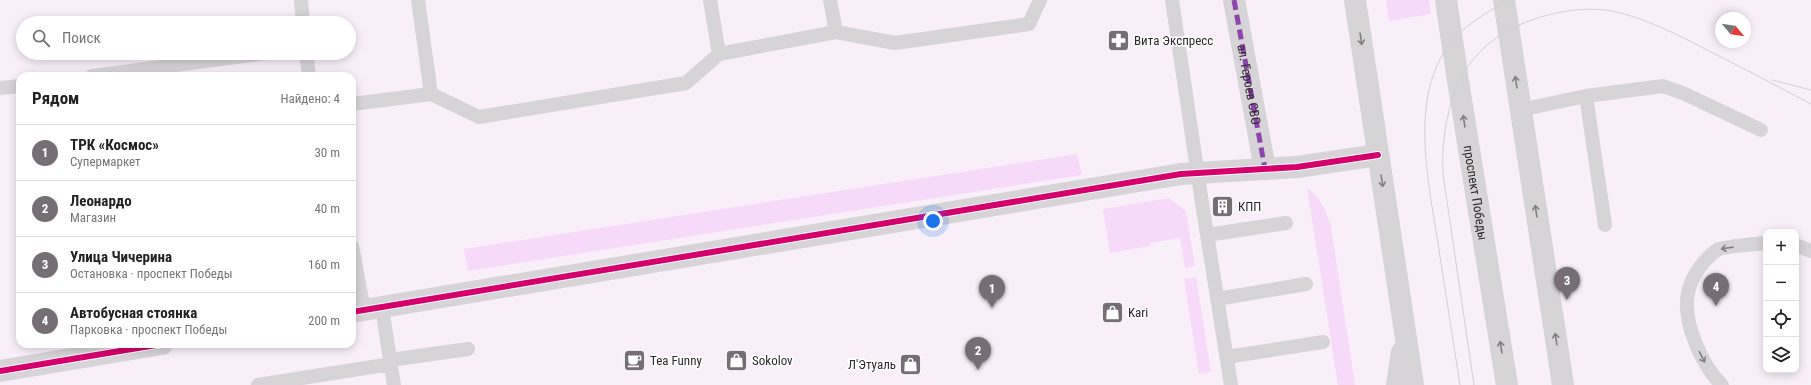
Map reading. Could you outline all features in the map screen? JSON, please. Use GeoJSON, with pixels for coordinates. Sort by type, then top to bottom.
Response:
{"type":"FeatureCollection","features":[{"type":"Feature","properties":{"kind":"street","name":"ал. Героев СВО"},"geometry":{"type":"LineString","coordinates":[[1234,0],[1265,169]]}},
{"type":"Feature","properties":{"kind":"street"},"geometry":{"type":"LineString","coordinates":[[1355,0],[1406,329],[1413,385]]}},
{"type":"Feature","properties":{"kind":"street","name":"проспект Победы"},"geometry":{"type":"LineString","coordinates":[[1446,0],[1507,385]]}},
{"type":"Feature","properties":{"kind":"street"},"geometry":{"type":"LineString","coordinates":[[1504,0],[1563,383]]}},
{"type":"Feature","properties":{"kind":"street"},"geometry":{"type":"LineString","coordinates":[[366,310],[1181,174],[1304,166],[1378,155]]}},
{"type":"Feature","properties":{"kind":"street"},"geometry":{"type":"LineString","coordinates":[[1397,385],[1406,329]]}},
{"type":"Feature","properties":{"kind":"street"},"geometry":{"type":"LineString","coordinates":[[0,371],[133,348]]}},
{"type":"Feature","properties":{"kind":"lane"},"geometry":{"type":"LineString","coordinates":[[301,0],[302,16]]}},
{"type":"Feature","properties":{"kind":"lane"},"geometry":{"type":"LineString","coordinates":[[418,0],[431,94]]}},
{"type":"Feature","properties":{"kind":"lane"},"geometry":{"type":"LineString","coordinates":[[710,0],[719,54]]}},
{"type":"Feature","properties":{"kind":"lane"},"geometry":{"type":"LineString","coordinates":[[830,0],[836,32]]}},
{"type":"Feature","properties":{"kind":"lane"},"geometry":{"type":"LineString","coordinates":[[356,103],[431,94],[479,117],[686,83],[719,54],[836,32],[895,43],[1029,24],[1040,0]]}},
{"type":"Feature","properties":{"kind":"lane"},"geometry":{"type":"LineString","coordinates":[[1172,0],[1216,298],[1231,385]]}},
{"type":"Feature","properties":{"kind":"lane"},"geometry":{"type":"LineString","coordinates":[[122,72],[214,60]]}},
{"type":"Feature","properties":{"kind":"lane"},"geometry":{"type":"LineString","coordinates":[[307,60],[308,72]]}},
{"type":"Feature","properties":{"kind":"lane"},"geometry":{"type":"LineString","coordinates":[[0,88],[16,86]]}},
{"type":"Feature","properties":{"kind":"lane"},"geometry":{"type":"LineString","coordinates":[[1520,110],[1586,96],[1663,86],[1685,94],[1761,130]]}},
{"type":"Feature","properties":{"kind":"lane"},"geometry":{"type":"LineString","coordinates":[[1586,96],[1605,225]]}},
{"type":"Feature","properties":{"kind":"lane"},"geometry":{"type":"LineString","coordinates":[[1207,235],[1286,224]]}},
{"type":"Feature","properties":{"kind":"lane"},"geometry":{"type":"LineString","coordinates":[[1722,385],[1712,375],[1692,337],[1687,306],[1688,292],[1701,266],[1718,250],[1763,243]]}},
{"type":"Feature","properties":{"kind":"lane"},"geometry":{"type":"LineString","coordinates":[[1799,246],[1811,251]]}},
{"type":"Feature","properties":{"kind":"lane"},"geometry":{"type":"LineString","coordinates":[[356,264],[366,310],[391,362],[394,385]]}},
{"type":"Feature","properties":{"kind":"lane"},"geometry":{"type":"LineString","coordinates":[[1216,298],[1306,284]]}},
{"type":"Feature","properties":{"kind":"lane"},"geometry":{"type":"LineString","coordinates":[[1227,357],[1323,342]]}},
{"type":"Feature","properties":{"kind":"lane"},"geometry":{"type":"LineString","coordinates":[[262,385],[468,348]]}},
{"type":"Feature","properties":{"kind":"shaded area"},"geometry":{"type":"Polygon","coordinates":[[[1386,0],[1429,0],[1431,14],[1389,21],[1386,0]]]}},
{"type":"Feature","properties":{"kind":"shaded area"},"geometry":{"type":"Polygon","coordinates":[[[1077,154],[1082,175],[468,271],[464,249],[1077,154]]]}},
{"type":"Feature","properties":{"kind":"shaded area"},"geometry":{"type":"Polygon","coordinates":[[[1307,188],[1316,196],[1322,205],[1331,227],[1355,385],[1338,385],[1307,188]]]}},
{"type":"Feature","properties":{"kind":"shaded area"},"geometry":{"type":"Polygon","coordinates":[[[1169,198],[1186,211],[1195,266],[1185,268],[1180,238],[1150,243],[1150,246],[1110,253],[1103,209],[1169,198]]]}},
{"type":"Feature","properties":{"kind":"shaded area"},"geometry":{"type":"Polygon","coordinates":[[[1196,277],[1211,372],[1199,374],[1184,279],[1196,277]]]}},
{"type":"Feature","properties":{"kind":"tram line"},"geometry":{"type":"LineString","coordinates":[[1460,385],[1429,189],[1425,126],[1428,95],[1437,66],[1452,41],[1476,20],[1498,6],[1513,0]]}},
{"type":"Feature","properties":{"kind":"tram line"},"geometry":{"type":"LineString","coordinates":[[1474,385],[1443,174],[1443,155],[1447,119],[1456,85],[1470,64],[1487,45],[1504,33],[1518,26],[1549,15],[1565,11],[1597,9],[1612,11],[1637,18],[1674,33],[1811,104]]}},
{"type":"Feature","properties":{"kind":"tram line"},"geometry":{"type":"LineString","coordinates":[[1772,80],[1811,90]]}},
{"type":"Feature","properties":{"kind":"marked path"},"geometry":{"type":"LineString","coordinates":[[1234,0],[1265,169]]}},
{"type":"Feature","properties":{"kind":"cycle path"},"geometry":{"type":"LineString","coordinates":[[356,311],[1181,174],[1297,167],[1378,155]]}},
{"type":"Feature","properties":{"kind":"cycle path"},"geometry":{"type":"LineString","coordinates":[[0,371],[138,348]]}},
{"type":"Feature","properties":{"kind":"place","name":"Вита Экспресс"},"geometry":{"type":"Point","coordinates":[1119,40]}},
{"type":"Feature","properties":{"kind":"place","name":"КПП"},"geometry":{"type":"Point","coordinates":[1222,206]}},
{"type":"Feature","properties":{"kind":"place","name":"Улица Чичерина"},"geometry":{"type":"Point","coordinates":[1567,300]}},
{"type":"Feature","properties":{"kind":"place","name":"Автобусная стоянка"},"geometry":{"type":"Point","coordinates":[1716,306]}},
{"type":"Feature","properties":{"kind":"place","name":"ТРК «Космос»"},"geometry":{"type":"Point","coordinates":[992,308]}},
{"type":"Feature","properties":{"kind":"place","name":"Kari"},"geometry":{"type":"Point","coordinates":[1112,312]}},
{"type":"Feature","properties":{"kind":"place","name":"Tea Funny"},"geometry":{"type":"Point","coordinates":[635,360]}},
{"type":"Feature","properties":{"kind":"place","name":"Sokolov"},"geometry":{"type":"Point","coordinates":[737,360]}},
{"type":"Feature","properties":{"kind":"place","name":"Л'Этуаль"},"geometry":{"type":"Point","coordinates":[911,364]}},
{"type":"Feature","properties":{"kind":"place","name":"Леонардо"},"geometry":{"type":"Point","coordinates":[978,370]}}]}
